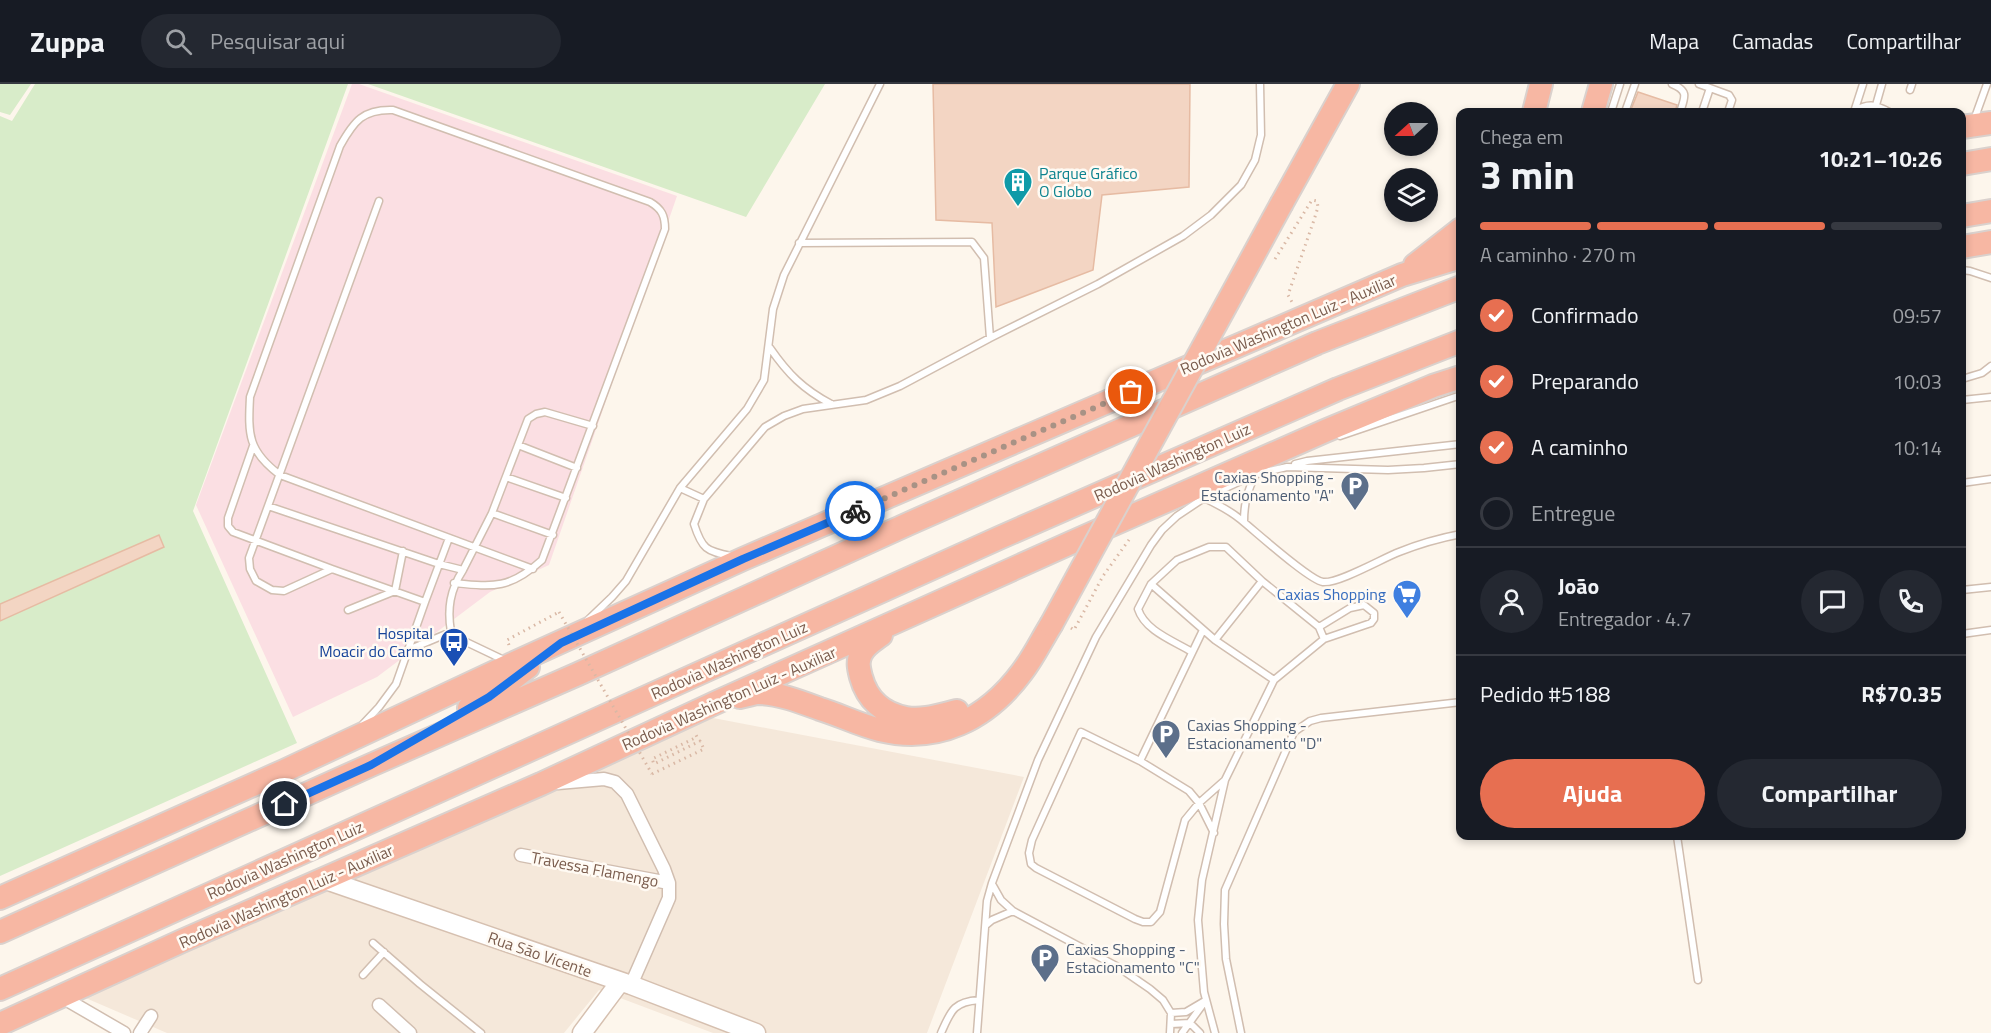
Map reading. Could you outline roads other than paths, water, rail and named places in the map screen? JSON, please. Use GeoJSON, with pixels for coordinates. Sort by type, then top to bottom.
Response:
{"type":"FeatureCollection","features":[{"type":"Feature","properties":{"kind":"highway"},"geometry":{"type":"LineString","coordinates":[[715,703],[758,693],[793,700],[879,730],[907,734],[927,734],[958,725],[990,706],[1023,671],[1053,626],[1274,202],[1332,84]]}},
{"type":"Feature","properties":{"kind":"highway"},"geometry":{"type":"LineString","coordinates":[[1274,202],[1348,84]]}},
{"type":"Feature","properties":{"kind":"highway"},"geometry":{"type":"LineString","coordinates":[[1535,108],[1541,84]]}},
{"type":"Feature","properties":{"kind":"highway"},"geometry":{"type":"LineString","coordinates":[[1594,108],[1602,84]]}},
{"type":"Feature","properties":{"kind":"highway"},"geometry":{"type":"LineString","coordinates":[[1966,163],[1991,159]]}},
{"type":"Feature","properties":{"kind":"highway"},"geometry":{"type":"LineString","coordinates":[[1966,215],[1991,211]]}},
{"type":"Feature","properties":{"kind":"highway"},"geometry":{"type":"LineString","coordinates":[[1402,275],[1456,233]]}},
{"type":"Feature","properties":{"kind":"highway"},"geometry":{"type":"LineString","coordinates":[[1966,246],[1991,242]]}},
{"type":"Feature","properties":{"kind":"highway","name":"Rodovia Washington Luiz - Auxiliar"},"geometry":{"type":"LineString","coordinates":[[0,898],[345,743],[743,559],[1402,275],[1456,259]]}},
{"type":"Feature","properties":{"kind":"highway"},"geometry":{"type":"LineString","coordinates":[[0,932],[1317,343],[1456,289]]}},
{"type":"Feature","properties":{"kind":"highway","name":"Rodovia Washington Luiz"},"geometry":{"type":"LineString","coordinates":[[0,988],[999,538],[1338,389],[1456,343]]}},
{"type":"Feature","properties":{"kind":"highway"},"geometry":{"type":"LineString","coordinates":[[1433,386],[1456,367]]}},
{"type":"Feature","properties":{"kind":"highway","name":"Rodovia Washington Luiz - Auxiliar"},"geometry":{"type":"LineString","coordinates":[[0,1024],[182,940],[541,784],[715,703],[1325,431],[1456,379]]}},
{"type":"Feature","properties":{"kind":"highway"},"geometry":{"type":"LineString","coordinates":[[907,618],[867,645],[860,656],[858,667],[864,688],[876,704],[891,714],[908,718],[929,718],[957,711],[980,697],[999,682],[1015,662],[1053,626]]}},
{"type":"Feature","properties":{"kind":"highway"},"geometry":{"type":"LineString","coordinates":[[371,765],[489,697],[563,642]]}},
{"type":"Feature","properties":{"kind":"main road","name":"Rua Sāo Vicente"},"geometry":{"type":"LineString","coordinates":[[323,879],[626,984],[756,1033]]}},
{"type":"Feature","properties":{"kind":"main road"},"geometry":{"type":"LineString","coordinates":[[582,1033],[626,984]]}},
{"type":"Feature","properties":{"kind":"street"},"geometry":{"type":"LineString","coordinates":[[541,784],[604,779],[615,782],[627,794],[657,853],[669,883],[669,898],[626,984]]}},
{"type":"Feature","properties":{"kind":"street","name":"Travessa Flamengo"},"geometry":{"type":"LineString","coordinates":[[521,855],[669,883]]}},
{"type":"Feature","properties":{"kind":"street"},"geometry":{"type":"LineString","coordinates":[[62,997],[124,1033]]}},
{"type":"Feature","properties":{"kind":"street"},"geometry":{"type":"LineString","coordinates":[[379,1005],[410,1033]]}},
{"type":"Feature","properties":{"kind":"street"},"geometry":{"type":"LineString","coordinates":[[140,1033],[151,1016]]}},
{"type":"Feature","properties":{"kind":"lane"},"geometry":{"type":"LineString","coordinates":[[563,642],[626,581],[680,488],[747,409],[764,380],[773,309],[784,275],[880,84]]}},
{"type":"Feature","properties":{"kind":"lane"},"geometry":{"type":"LineString","coordinates":[[743,559],[710,552],[699,540],[694,524],[704,499],[765,427],[784,416],[831,404],[866,400],[900,386],[1098,284],[1183,236],[1211,215],[1241,185],[1255,160],[1261,135],[1260,84]]}},
{"type":"Feature","properties":{"kind":"lane"},"geometry":{"type":"LineString","coordinates":[[1612,108],[1620,84]]}},
{"type":"Feature","properties":{"kind":"lane"},"geometry":{"type":"LineString","coordinates":[[1627,108],[1635,84]]}},
{"type":"Feature","properties":{"kind":"lane"},"geometry":{"type":"LineString","coordinates":[[1672,84],[1681,88],[1684,93],[1681,108]]}},
{"type":"Feature","properties":{"kind":"lane"},"geometry":{"type":"LineString","coordinates":[[1699,84],[1729,95],[1732,99],[1729,108]]}},
{"type":"Feature","properties":{"kind":"lane"},"geometry":{"type":"LineString","coordinates":[[1855,108],[1863,84]]}},
{"type":"Feature","properties":{"kind":"lane"},"geometry":{"type":"LineString","coordinates":[[1876,105],[1882,84]]}},
{"type":"Feature","properties":{"kind":"lane"},"geometry":{"type":"LineString","coordinates":[[1975,125],[1987,84]]}},
{"type":"Feature","properties":{"kind":"lane"},"geometry":{"type":"LineString","coordinates":[[1703,108],[1710,88]]}},
{"type":"Feature","properties":{"kind":"lane"},"geometry":{"type":"LineString","coordinates":[[1860,108],[1865,105],[1876,105],[1882,108]]}},
{"type":"Feature","properties":{"kind":"lane"},"geometry":{"type":"LineString","coordinates":[[454,584],[496,587],[506,584],[533,568],[542,560],[665,229],[665,218],[659,207],[393,110],[382,110],[368,113],[358,119],[340,146],[250,397],[249,425],[253,446],[264,463],[280,475],[533,568]]}},
{"type":"Feature","properties":{"kind":"lane"},"geometry":{"type":"LineString","coordinates":[[332,569],[284,591],[272,590],[256,581],[250,569],[249,558],[379,201]]}},
{"type":"Feature","properties":{"kind":"lane"},"geometry":{"type":"LineString","coordinates":[[799,243],[972,242],[984,258],[990,338]]}},
{"type":"Feature","properties":{"kind":"lane"},"geometry":{"type":"LineString","coordinates":[[1966,270],[1991,278]]}},
{"type":"Feature","properties":{"kind":"lane"},"geometry":{"type":"LineString","coordinates":[[769,347],[785,371],[809,392],[831,404]]}},
{"type":"Feature","properties":{"kind":"lane"},"geometry":{"type":"LineString","coordinates":[[1966,378],[1982,373],[1991,366]]}},
{"type":"Feature","properties":{"kind":"lane"},"geometry":{"type":"LineString","coordinates":[[1328,441],[1456,397]]}},
{"type":"Feature","properties":{"kind":"lane"},"geometry":{"type":"LineString","coordinates":[[1966,400],[1991,397]]}},
{"type":"Feature","properties":{"kind":"lane"},"geometry":{"type":"LineString","coordinates":[[512,664],[462,640],[452,632],[448,616],[454,584],[492,513],[528,420],[536,414],[545,412],[593,426]]}},
{"type":"Feature","properties":{"kind":"lane"},"geometry":{"type":"LineString","coordinates":[[518,445],[577,468]]}},
{"type":"Feature","properties":{"kind":"lane"},"geometry":{"type":"LineString","coordinates":[[977,1033],[987,901],[992,884],[1038,760],[1096,637],[1162,530],[1177,516],[1204,498],[1256,474],[1287,466],[1456,445]]}},
{"type":"Feature","properties":{"kind":"lane"},"geometry":{"type":"LineString","coordinates":[[253,446],[228,518],[228,526],[233,532],[425,602]]}},
{"type":"Feature","properties":{"kind":"lane"},"geometry":{"type":"LineString","coordinates":[[1229,475],[1306,448]]}},
{"type":"Feature","properties":{"kind":"lane"},"geometry":{"type":"LineString","coordinates":[[1307,464],[1388,470],[1456,465]]}},
{"type":"Feature","properties":{"kind":"lane"},"geometry":{"type":"LineString","coordinates":[[1244,522],[1246,498],[1256,474]]}},
{"type":"Feature","properties":{"kind":"lane"},"geometry":{"type":"LineString","coordinates":[[506,477],[566,498]]}},
{"type":"Feature","properties":{"kind":"lane"},"geometry":{"type":"LineString","coordinates":[[1966,482],[1991,479]]}},
{"type":"Feature","properties":{"kind":"lane"},"geometry":{"type":"LineString","coordinates":[[680,488],[704,499]]}},
{"type":"Feature","properties":{"kind":"lane"},"geometry":{"type":"LineString","coordinates":[[1204,498],[1224,507],[1316,580],[1323,582],[1338,579],[1417,545],[1456,535]]}},
{"type":"Feature","properties":{"kind":"lane"},"geometry":{"type":"LineString","coordinates":[[268,506],[463,570]]}},
{"type":"Feature","properties":{"kind":"lane"},"geometry":{"type":"LineString","coordinates":[[492,513],[552,535]]}},
{"type":"Feature","properties":{"kind":"lane"},"geometry":{"type":"LineString","coordinates":[[345,743],[392,690],[449,538]]}},
{"type":"Feature","properties":{"kind":"lane"},"geometry":{"type":"LineString","coordinates":[[1192,652],[1147,625],[1140,618],[1138,609],[1151,584],[1177,560],[1209,547],[1218,546],[1226,547],[1234,552],[1262,581],[1319,627],[1324,639]]}},
{"type":"Feature","properties":{"kind":"lane"},"geometry":{"type":"LineString","coordinates":[[395,591],[403,551]]}},
{"type":"Feature","properties":{"kind":"lane"},"geometry":{"type":"LineString","coordinates":[[1215,640],[1262,581]]}},
{"type":"Feature","properties":{"kind":"lane"},"geometry":{"type":"LineString","coordinates":[[1151,584],[1215,640],[1274,680]]}},
{"type":"Feature","properties":{"kind":"lane"},"geometry":{"type":"LineString","coordinates":[[1966,590],[1991,587]]}},
{"type":"Feature","properties":{"kind":"lane"},"geometry":{"type":"LineString","coordinates":[[348,610],[395,591]]}},
{"type":"Feature","properties":{"kind":"lane"},"geometry":{"type":"LineString","coordinates":[[1215,1033],[1204,992],[1198,920],[1203,880],[1225,780],[1274,680],[1324,639],[1371,623],[1374,620],[1374,613],[1364,605],[1357,605],[1319,627]]}},
{"type":"Feature","properties":{"kind":"lane"},"geometry":{"type":"LineString","coordinates":[[1140,761],[1203,630]]}},
{"type":"Feature","properties":{"kind":"lane"},"geometry":{"type":"LineString","coordinates":[[1966,633],[1991,630]]}},
{"type":"Feature","properties":{"kind":"lane"},"geometry":{"type":"LineString","coordinates":[[408,650],[452,632]]}},
{"type":"Feature","properties":{"kind":"lane"},"geometry":{"type":"LineString","coordinates":[[1241,1033],[1227,959],[1224,924],[1225,890],[1294,732],[1310,721],[1321,718],[1456,703]]}},
{"type":"Feature","properties":{"kind":"lane"},"geometry":{"type":"LineString","coordinates":[[1214,832],[1199,803],[1189,791],[1140,761],[1081,732],[1038,827],[1029,853],[1031,864],[1036,868],[1143,922],[1151,922],[1160,912],[1185,820],[1199,803],[1225,780]]}},
{"type":"Feature","properties":{"kind":"lane"},"geometry":{"type":"LineString","coordinates":[[1678,840],[1698,980]]}},
{"type":"Feature","properties":{"kind":"lane"},"geometry":{"type":"LineString","coordinates":[[992,884],[996,894],[1013,911],[1128,973],[1162,1000],[1171,1013],[1170,1033]]}},
{"type":"Feature","properties":{"kind":"lane"},"geometry":{"type":"LineString","coordinates":[[986,925],[1013,911]]}},
{"type":"Feature","properties":{"kind":"lane"},"geometry":{"type":"LineString","coordinates":[[374,943],[481,1033]]}},
{"type":"Feature","properties":{"kind":"lane"},"geometry":{"type":"LineString","coordinates":[[363,975],[384,952]]}},
{"type":"Feature","properties":{"kind":"lane"},"geometry":{"type":"LineString","coordinates":[[941,1033],[955,1007],[965,1001],[979,1000]]}},
{"type":"Feature","properties":{"kind":"lane"},"geometry":{"type":"LineString","coordinates":[[1171,1013],[1186,1012],[1206,1000]]}},
{"type":"Feature","properties":{"kind":"lane"},"geometry":{"type":"LineString","coordinates":[[1182,1033],[1206,1000]]}},
{"type":"Feature","properties":{"kind":"lane"},"geometry":{"type":"LineString","coordinates":[[1172,1024],[1190,1023],[1200,1033]]}},
{"type":"Feature","properties":{"kind":"place","name":"Parque Gráfico O Globo"},"geometry":{"type":"Point","coordinates":[1018,208]}},
{"type":"Feature","properties":{"kind":"place","name":"Caxias Shopping - Estacionamento \"A\""},"geometry":{"type":"Point","coordinates":[1355,512]}},
{"type":"Feature","properties":{"kind":"place","name":"Caxias Shopping"},"geometry":{"type":"Point","coordinates":[1407,620]}},
{"type":"Feature","properties":{"kind":"place","name":"Hospital Moacir do Carmo"},"geometry":{"type":"Point","coordinates":[454,668]}},
{"type":"Feature","properties":{"kind":"place","name":"Caxias Shopping - Estacionamento \"D\""},"geometry":{"type":"Point","coordinates":[1166,760]}},
{"type":"Feature","properties":{"kind":"place","name":"Caxias Shopping - Estacionamento \"C\""},"geometry":{"type":"Point","coordinates":[1045,984]}}]}
